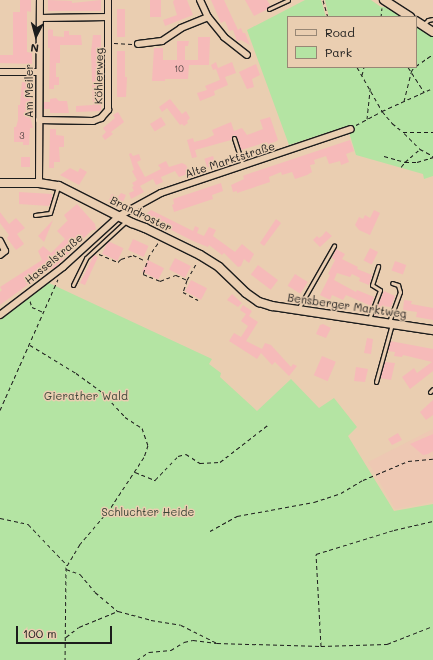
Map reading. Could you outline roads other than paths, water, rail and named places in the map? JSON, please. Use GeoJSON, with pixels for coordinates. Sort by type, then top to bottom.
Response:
{"type":"FeatureCollection","features":[{"type":"Feature","properties":{"kind":"street","name":"Am Meiler"},"geometry":{"type":"LineString","coordinates":[[39,183],[40,0]]}},
{"type":"Feature","properties":{"kind":"street","name":"Köhlerweg"},"geometry":{"type":"LineString","coordinates":[[39,120],[93,121],[105,115],[109,106],[108,0]]}},
{"type":"Feature","properties":{"kind":"street"},"geometry":{"type":"LineString","coordinates":[[200,0],[208,17],[224,37],[247,55]]}},
{"type":"Feature","properties":{"kind":"street"},"geometry":{"type":"LineString","coordinates":[[384,0],[408,16]]}},
{"type":"Feature","properties":{"kind":"street"},"geometry":{"type":"LineString","coordinates":[[138,44],[162,41],[181,28],[208,17]]}},
{"type":"Feature","properties":{"kind":"street"},"geometry":{"type":"LineString","coordinates":[[40,18],[108,18]]}},
{"type":"Feature","properties":{"kind":"street"},"geometry":{"type":"LineString","coordinates":[[419,23],[433,32]]}},
{"type":"Feature","properties":{"kind":"street"},"geometry":{"type":"LineString","coordinates":[[0,72],[39,72]]}},
{"type":"Feature","properties":{"kind":"street","name":"Alte Marktstraße"},"geometry":{"type":"LineString","coordinates":[[119,216],[161,193],[351,128]]}},
{"type":"Feature","properties":{"kind":"street","name":"Brandroster"},"geometry":{"type":"LineString","coordinates":[[0,183],[39,183],[59,186],[200,255],[219,267],[246,293],[259,302]]}},
{"type":"Feature","properties":{"kind":"street","name":"Hasselstraße"},"geometry":{"type":"LineString","coordinates":[[0,315],[63,267],[119,216]]}},
{"type":"Feature","properties":{"kind":"street"},"geometry":{"type":"LineString","coordinates":[[0,241],[5,250],[0,256]]}},
{"type":"Feature","properties":{"kind":"street","name":"Bensberger Marktweg"},"geometry":{"type":"LineString","coordinates":[[259,302],[297,311],[433,330]]}},
{"type":"Feature","properties":{"kind":"lane"},"geometry":{"type":"LineString","coordinates":[[269,9],[288,0]]}},
{"type":"Feature","properties":{"kind":"lane"},"geometry":{"type":"LineString","coordinates":[[419,23],[433,19]]}},
{"type":"Feature","properties":{"kind":"lane"},"geometry":{"type":"LineString","coordinates":[[234,138],[243,166]]}},
{"type":"Feature","properties":{"kind":"lane"},"geometry":{"type":"LineString","coordinates":[[35,215],[50,213],[59,186]]}},
{"type":"Feature","properties":{"kind":"lane"},"geometry":{"type":"LineString","coordinates":[[73,285],[86,258],[127,220]]}},
{"type":"Feature","properties":{"kind":"lane"},"geometry":{"type":"LineString","coordinates":[[297,311],[334,246]]}},
{"type":"Feature","properties":{"kind":"lane"},"geometry":{"type":"LineString","coordinates":[[369,321],[380,290],[372,285],[378,266]]}},
{"type":"Feature","properties":{"kind":"lane"},"geometry":{"type":"LineString","coordinates":[[376,382],[390,324],[400,292],[398,285],[392,283]]}},
{"type":"Feature","properties":{"kind":"park label","name":"Gierather Wald"},"geometry":{"type":"Point","coordinates":[86,396]}},
{"type":"Feature","properties":{"kind":"park label","name":"Schluchter Heide"},"geometry":{"type":"Point","coordinates":[148,512]}}]}
